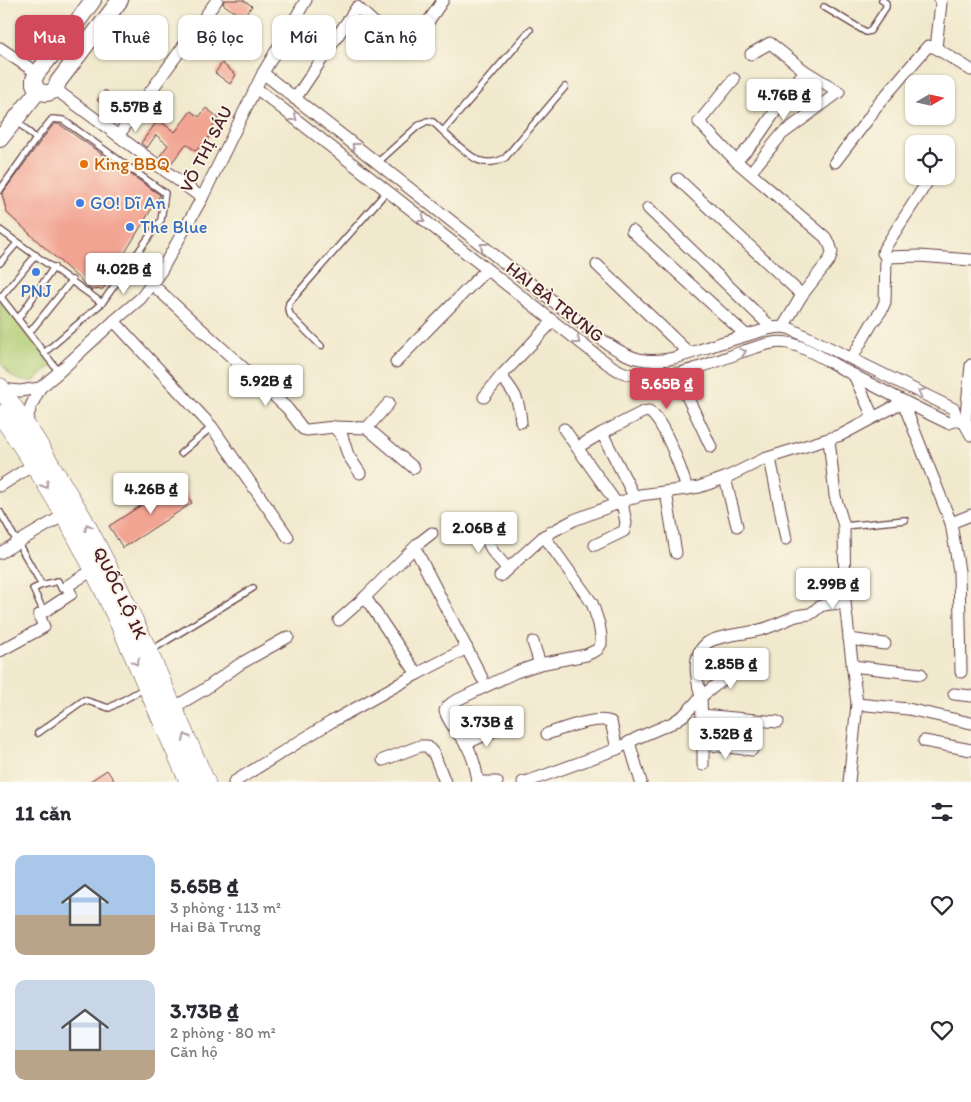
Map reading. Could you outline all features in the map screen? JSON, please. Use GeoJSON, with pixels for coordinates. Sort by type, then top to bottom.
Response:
{"type":"FeatureCollection","features":[{"type":"Feature","properties":{"kind":"main road","name":"QUỐC LỘ 1K"},"geometry":{"type":"LineString","coordinates":[[1,388],[84,520],[118,586],[173,708],[200,781]]}},
{"type":"Feature","properties":{"kind":"main road","name":"QUỐC LỘ 1K"},"geometry":{"type":"LineString","coordinates":[[0,414],[64,515],[93,570],[147,687],[200,781]]}},
{"type":"Feature","properties":{"kind":"street"},"geometry":{"type":"LineString","coordinates":[[93,0],[38,72],[34,80],[38,91],[47,93],[57,86],[120,0]]}},
{"type":"Feature","properties":{"kind":"street"},"geometry":{"type":"LineString","coordinates":[[118,136],[217,0]]}},
{"type":"Feature","properties":{"kind":"street","name":"VÕ THỊ SÁU"},"geometry":{"type":"LineString","coordinates":[[27,427],[31,406],[40,388],[140,298],[161,271],[202,198],[263,74],[306,0]]}},
{"type":"Feature","properties":{"kind":"street"},"geometry":{"type":"LineString","coordinates":[[295,99],[357,6],[403,49],[426,26],[444,0]]}},
{"type":"Feature","properties":{"kind":"street"},"geometry":{"type":"LineString","coordinates":[[936,48],[940,0]]}},
{"type":"Feature","properties":{"kind":"street"},"geometry":{"type":"LineString","coordinates":[[750,173],[782,134],[838,92],[805,71],[770,43],[751,54]]}},
{"type":"Feature","properties":{"kind":"street"},"geometry":{"type":"LineString","coordinates":[[835,162],[875,108],[928,46],[936,48],[971,70]]}},
{"type":"Feature","properties":{"kind":"street"},"geometry":{"type":"LineString","coordinates":[[0,48],[38,72]]}},
{"type":"Feature","properties":{"kind":"street"},"geometry":{"type":"LineString","coordinates":[[38,72],[47,69],[54,71],[58,78],[57,86]]}},
{"type":"Feature","properties":{"kind":"street"},"geometry":{"type":"LineString","coordinates":[[736,161],[755,141],[805,71]]}},
{"type":"Feature","properties":{"kind":"street","name":"HAI BÀ TRƯNG"},"geometry":{"type":"LineString","coordinates":[[263,74],[604,342],[622,353],[639,359],[674,358],[746,335],[777,328]]}},
{"type":"Feature","properties":{"kind":"street"},"geometry":{"type":"LineString","coordinates":[[734,79],[699,122],[736,161],[825,237],[832,252],[830,259],[777,328]]}},
{"type":"Feature","properties":{"kind":"street"},"geometry":{"type":"LineString","coordinates":[[57,86],[118,136],[202,198]]}},
{"type":"Feature","properties":{"kind":"street","name":"HAI BÀ TRƯNG"},"geometry":{"type":"LineString","coordinates":[[256,88],[486,270],[600,358],[622,372],[651,377],[676,374],[756,347],[780,342],[790,343],[806,349],[904,402],[948,423],[964,423]]}},
{"type":"Feature","properties":{"kind":"street"},"geometry":{"type":"LineString","coordinates":[[0,139],[38,91]]}},
{"type":"Feature","properties":{"kind":"street"},"geometry":{"type":"LineString","coordinates":[[678,179],[802,295]]}},
{"type":"Feature","properties":{"kind":"street"},"geometry":{"type":"LineString","coordinates":[[852,358],[871,325],[882,311],[885,302],[886,256],[882,253],[924,185]]}},
{"type":"Feature","properties":{"kind":"street"},"geometry":{"type":"LineString","coordinates":[[648,208],[777,328],[791,328],[954,409],[971,435]]}},
{"type":"Feature","properties":{"kind":"street"},"geometry":{"type":"LineString","coordinates":[[632,231],[746,335]]}},
{"type":"Feature","properties":{"kind":"street"},"geometry":{"type":"LineString","coordinates":[[886,256],[919,256],[971,260]]}},
{"type":"Feature","properties":{"kind":"street"},"geometry":{"type":"LineString","coordinates":[[596,265],[689,353]]}},
{"type":"Feature","properties":{"kind":"street"},"geometry":{"type":"LineString","coordinates":[[396,362],[486,270]]}},
{"type":"Feature","properties":{"kind":"street"},"geometry":{"type":"LineString","coordinates":[[152,284],[287,408],[303,429],[334,426],[367,428],[414,468]]}},
{"type":"Feature","properties":{"kind":"street"},"geometry":{"type":"LineString","coordinates":[[114,321],[212,427],[288,537]]}},
{"type":"Feature","properties":{"kind":"street"},"geometry":{"type":"LineString","coordinates":[[484,397],[501,376],[553,321]]}},
{"type":"Feature","properties":{"kind":"street"},"geometry":{"type":"LineString","coordinates":[[964,423],[971,365]]}},
{"type":"Feature","properties":{"kind":"street"},"geometry":{"type":"LineString","coordinates":[[676,374],[711,447]]}},
{"type":"Feature","properties":{"kind":"street"},"geometry":{"type":"LineString","coordinates":[[854,375],[873,417]]}},
{"type":"Feature","properties":{"kind":"street"},"geometry":{"type":"LineString","coordinates":[[501,376],[518,402],[521,422]]}},
{"type":"Feature","properties":{"kind":"street"},"geometry":{"type":"LineString","coordinates":[[1,388],[20,391],[40,388]]}},
{"type":"Feature","properties":{"kind":"street"},"geometry":{"type":"LineString","coordinates":[[477,521],[504,572],[544,536],[574,520],[640,495],[687,489],[725,478],[770,458],[841,435],[904,402],[951,523],[959,571],[961,672]]}},
{"type":"Feature","properties":{"kind":"street"},"geometry":{"type":"LineString","coordinates":[[367,428],[389,403]]}},
{"type":"Feature","properties":{"kind":"street"},"geometry":{"type":"LineString","coordinates":[[583,444],[643,412],[649,411],[660,424],[681,469],[687,489]]}},
{"type":"Feature","properties":{"kind":"street"},"geometry":{"type":"LineString","coordinates":[[334,426],[342,436],[348,455],[360,473]]}},
{"type":"Feature","properties":{"kind":"street"},"geometry":{"type":"LineString","coordinates":[[564,429],[619,503],[626,523],[624,531],[595,544]]}},
{"type":"Feature","properties":{"kind":"street"},"geometry":{"type":"LineString","coordinates":[[602,433],[635,498]]}},
{"type":"Feature","properties":{"kind":"street"},"geometry":{"type":"LineString","coordinates":[[829,439],[835,496],[844,526],[845,603],[857,704],[854,748],[849,782]]}},
{"type":"Feature","properties":{"kind":"street"},"geometry":{"type":"LineString","coordinates":[[770,458],[786,539]]}},
{"type":"Feature","properties":{"kind":"street"},"geometry":{"type":"LineString","coordinates":[[0,486],[33,465]]}},
{"type":"Feature","properties":{"kind":"street"},"geometry":{"type":"LineString","coordinates":[[725,478],[737,526]]}},
{"type":"Feature","properties":{"kind":"street"},"geometry":{"type":"LineString","coordinates":[[666,492],[676,554]]}},
{"type":"Feature","properties":{"kind":"street"},"geometry":{"type":"LineString","coordinates":[[951,523],[971,514]]}},
{"type":"Feature","properties":{"kind":"street"},"geometry":{"type":"LineString","coordinates":[[0,553],[64,515]]}},
{"type":"Feature","properties":{"kind":"street"},"geometry":{"type":"LineString","coordinates":[[339,620],[366,597],[432,532]]}},
{"type":"Feature","properties":{"kind":"street"},"geometry":{"type":"LineString","coordinates":[[496,782],[478,782],[474,762],[465,744],[447,718],[445,711],[448,706],[516,672],[540,664],[586,655],[597,650],[601,644],[599,624],[592,603],[544,536]]}},
{"type":"Feature","properties":{"kind":"street"},"geometry":{"type":"LineString","coordinates":[[415,548],[482,678]]}},
{"type":"Feature","properties":{"kind":"street"},"geometry":{"type":"LineString","coordinates":[[0,637],[3,650],[44,627],[39,615],[71,594],[66,586],[93,570]]}},
{"type":"Feature","properties":{"kind":"street"},"geometry":{"type":"LineString","coordinates":[[366,597],[418,674]]}},
{"type":"Feature","properties":{"kind":"street"},"geometry":{"type":"LineString","coordinates":[[703,765],[701,697],[696,674],[696,660],[707,642],[774,626],[793,616],[814,612],[819,607],[825,605],[845,603]]}},
{"type":"Feature","properties":{"kind":"street"},"geometry":{"type":"LineString","coordinates":[[173,708],[205,689],[240,664],[288,637]]}},
{"type":"Feature","properties":{"kind":"street"},"geometry":{"type":"LineString","coordinates":[[849,639],[885,644]]}},
{"type":"Feature","properties":{"kind":"street"},"geometry":{"type":"LineString","coordinates":[[533,642],[540,664]]}},
{"type":"Feature","properties":{"kind":"street"},"geometry":{"type":"LineString","coordinates":[[234,782],[331,722],[467,648]]}},
{"type":"Feature","properties":{"kind":"street"},"geometry":{"type":"LineString","coordinates":[[852,666],[920,674]]}},
{"type":"Feature","properties":{"kind":"street"},"geometry":{"type":"LineString","coordinates":[[523,782],[548,775],[617,749],[672,723],[684,715],[701,697],[726,677],[745,669],[756,668]]}},
{"type":"Feature","properties":{"kind":"street"},"geometry":{"type":"LineString","coordinates":[[954,694],[971,696]]}},
{"type":"Feature","properties":{"kind":"street"},"geometry":{"type":"LineString","coordinates":[[857,704],[908,709],[971,723]]}},
{"type":"Feature","properties":{"kind":"street"},"geometry":{"type":"LineString","coordinates":[[702,715],[778,722]]}},
{"type":"Feature","properties":{"kind":"street"},"geometry":{"type":"LineString","coordinates":[[547,734],[576,725],[606,720],[611,722],[617,749]]}},
{"type":"Feature","properties":{"kind":"street"},"geometry":{"type":"LineString","coordinates":[[465,744],[498,729]]}},
{"type":"Feature","properties":{"kind":"street"},"geometry":{"type":"LineString","coordinates":[[924,741],[971,750]]}},
{"type":"Feature","properties":{"kind":"street"},"geometry":{"type":"LineString","coordinates":[[629,742],[641,782]]}},
{"type":"Feature","properties":{"kind":"street"},"geometry":{"type":"LineString","coordinates":[[703,744],[752,750]]}},
{"type":"Feature","properties":{"kind":"street"},"geometry":{"type":"LineString","coordinates":[[383,760],[420,746],[427,746],[434,754],[445,782]]}},
{"type":"Feature","properties":{"kind":"lane"},"geometry":{"type":"LineString","coordinates":[[824,6],[866,32],[870,30],[886,7],[886,3],[882,0]]}},
{"type":"Feature","properties":{"kind":"lane"},"geometry":{"type":"LineString","coordinates":[[443,131],[530,30]]}},
{"type":"Feature","properties":{"kind":"lane"},"geometry":{"type":"LineString","coordinates":[[376,163],[418,126],[427,121],[433,122],[469,154],[480,161],[498,161],[505,158],[565,87]]}},
{"type":"Feature","properties":{"kind":"lane"},"geometry":{"type":"LineString","coordinates":[[15,119],[36,139]]}},
{"type":"Feature","properties":{"kind":"lane"},"geometry":{"type":"LineString","coordinates":[[0,190],[52,119],[63,120],[165,193],[161,220],[102,303],[44,353]]}},
{"type":"Feature","properties":{"kind":"lane"},"geometry":{"type":"LineString","coordinates":[[133,171],[146,157]]}},
{"type":"Feature","properties":{"kind":"lane"},"geometry":{"type":"LineString","coordinates":[[321,346],[291,316],[288,309],[289,303],[387,191]]}},
{"type":"Feature","properties":{"kind":"lane"},"geometry":{"type":"LineString","coordinates":[[0,230],[102,303]]}},
{"type":"Feature","properties":{"kind":"lane"},"geometry":{"type":"LineString","coordinates":[[0,263],[18,242]]}},
{"type":"Feature","properties":{"kind":"lane"},"geometry":{"type":"LineString","coordinates":[[36,255],[1,296],[59,372]]}},
{"type":"Feature","properties":{"kind":"lane"},"geometry":{"type":"LineString","coordinates":[[18,319],[54,268]]}},
{"type":"Feature","properties":{"kind":"lane"},"geometry":{"type":"LineString","coordinates":[[29,333],[72,280]]}},
{"type":"Feature","properties":{"kind":"lane"},"geometry":{"type":"LineString","coordinates":[[181,453],[212,427]]}},
{"type":"Feature","properties":{"kind":"lane"},"geometry":{"type":"LineString","coordinates":[[0,512],[42,585]]}},
{"type":"Feature","properties":{"kind":"lane"},"geometry":{"type":"LineString","coordinates":[[844,526],[905,520]]}},
{"type":"Feature","properties":{"kind":"lane"},"geometry":{"type":"LineString","coordinates":[[44,612],[33,589],[58,581],[61,588],[66,586]]}},
{"type":"Feature","properties":{"kind":"lane"},"geometry":{"type":"LineString","coordinates":[[148,652],[254,588]]}},
{"type":"Feature","properties":{"kind":"lane"},"geometry":{"type":"LineString","coordinates":[[38,733],[84,700],[110,708],[147,687]]}},
{"type":"Feature","properties":{"kind":"lane"},"geometry":{"type":"LineString","coordinates":[[447,718],[471,709],[479,725]]}},
{"type":"Feature","properties":{"kind":"green space"},"geometry":{"type":"Polygon","coordinates":[[[0,298],[54,364],[34,381],[16,379],[10,375],[0,362],[0,298]]]}},
{"type":"Feature","properties":{"kind":"building"},"geometry":{"type":"Polygon","coordinates":[[[224,0],[243,0],[252,6],[245,15],[239,15],[223,4],[224,0]]]}},
{"type":"Feature","properties":{"kind":"building"},"geometry":{"type":"Polygon","coordinates":[[[222,63],[236,75],[230,84],[215,73],[222,63]]]}},
{"type":"Feature","properties":{"kind":"building"},"geometry":{"type":"Polygon","coordinates":[[[105,90],[123,104],[115,114],[97,100],[105,90]]]}},
{"type":"Feature","properties":{"kind":"building"},"geometry":{"type":"Polygon","coordinates":[[[206,108],[219,118],[212,127],[215,129],[196,151],[186,144],[170,165],[159,157],[168,145],[156,135],[147,148],[141,143],[158,120],[175,132],[191,111],[199,117],[206,108]]]}},
{"type":"Feature","properties":{"kind":"building","name":"GO! Dĩ An"},"geometry":{"type":"Polygon","coordinates":[[[54,124],[59,124],[160,195],[103,289],[92,290],[88,287],[7,213],[2,194],[54,124]]]}},
{"type":"Feature","properties":{"kind":"building"},"geometry":{"type":"Polygon","coordinates":[[[179,481],[192,503],[123,548],[109,526],[179,481]]]}},
{"type":"Feature","properties":{"kind":"building"},"geometry":{"type":"Polygon","coordinates":[[[107,770],[115,782],[89,782],[107,770]]]}},
{"type":"Feature","properties":{"kind":"place","name":"King BBQ"},"geometry":{"type":"Point","coordinates":[84,164]}},
{"type":"Feature","properties":{"kind":"place","name":"GO! Dĩ An"},"geometry":{"type":"Point","coordinates":[80,203]}},
{"type":"Feature","properties":{"kind":"place","name":"The Blue"},"geometry":{"type":"Point","coordinates":[130,227]}},
{"type":"Feature","properties":{"kind":"place","name":"PNJ"},"geometry":{"type":"Point","coordinates":[36,272]}}]}
